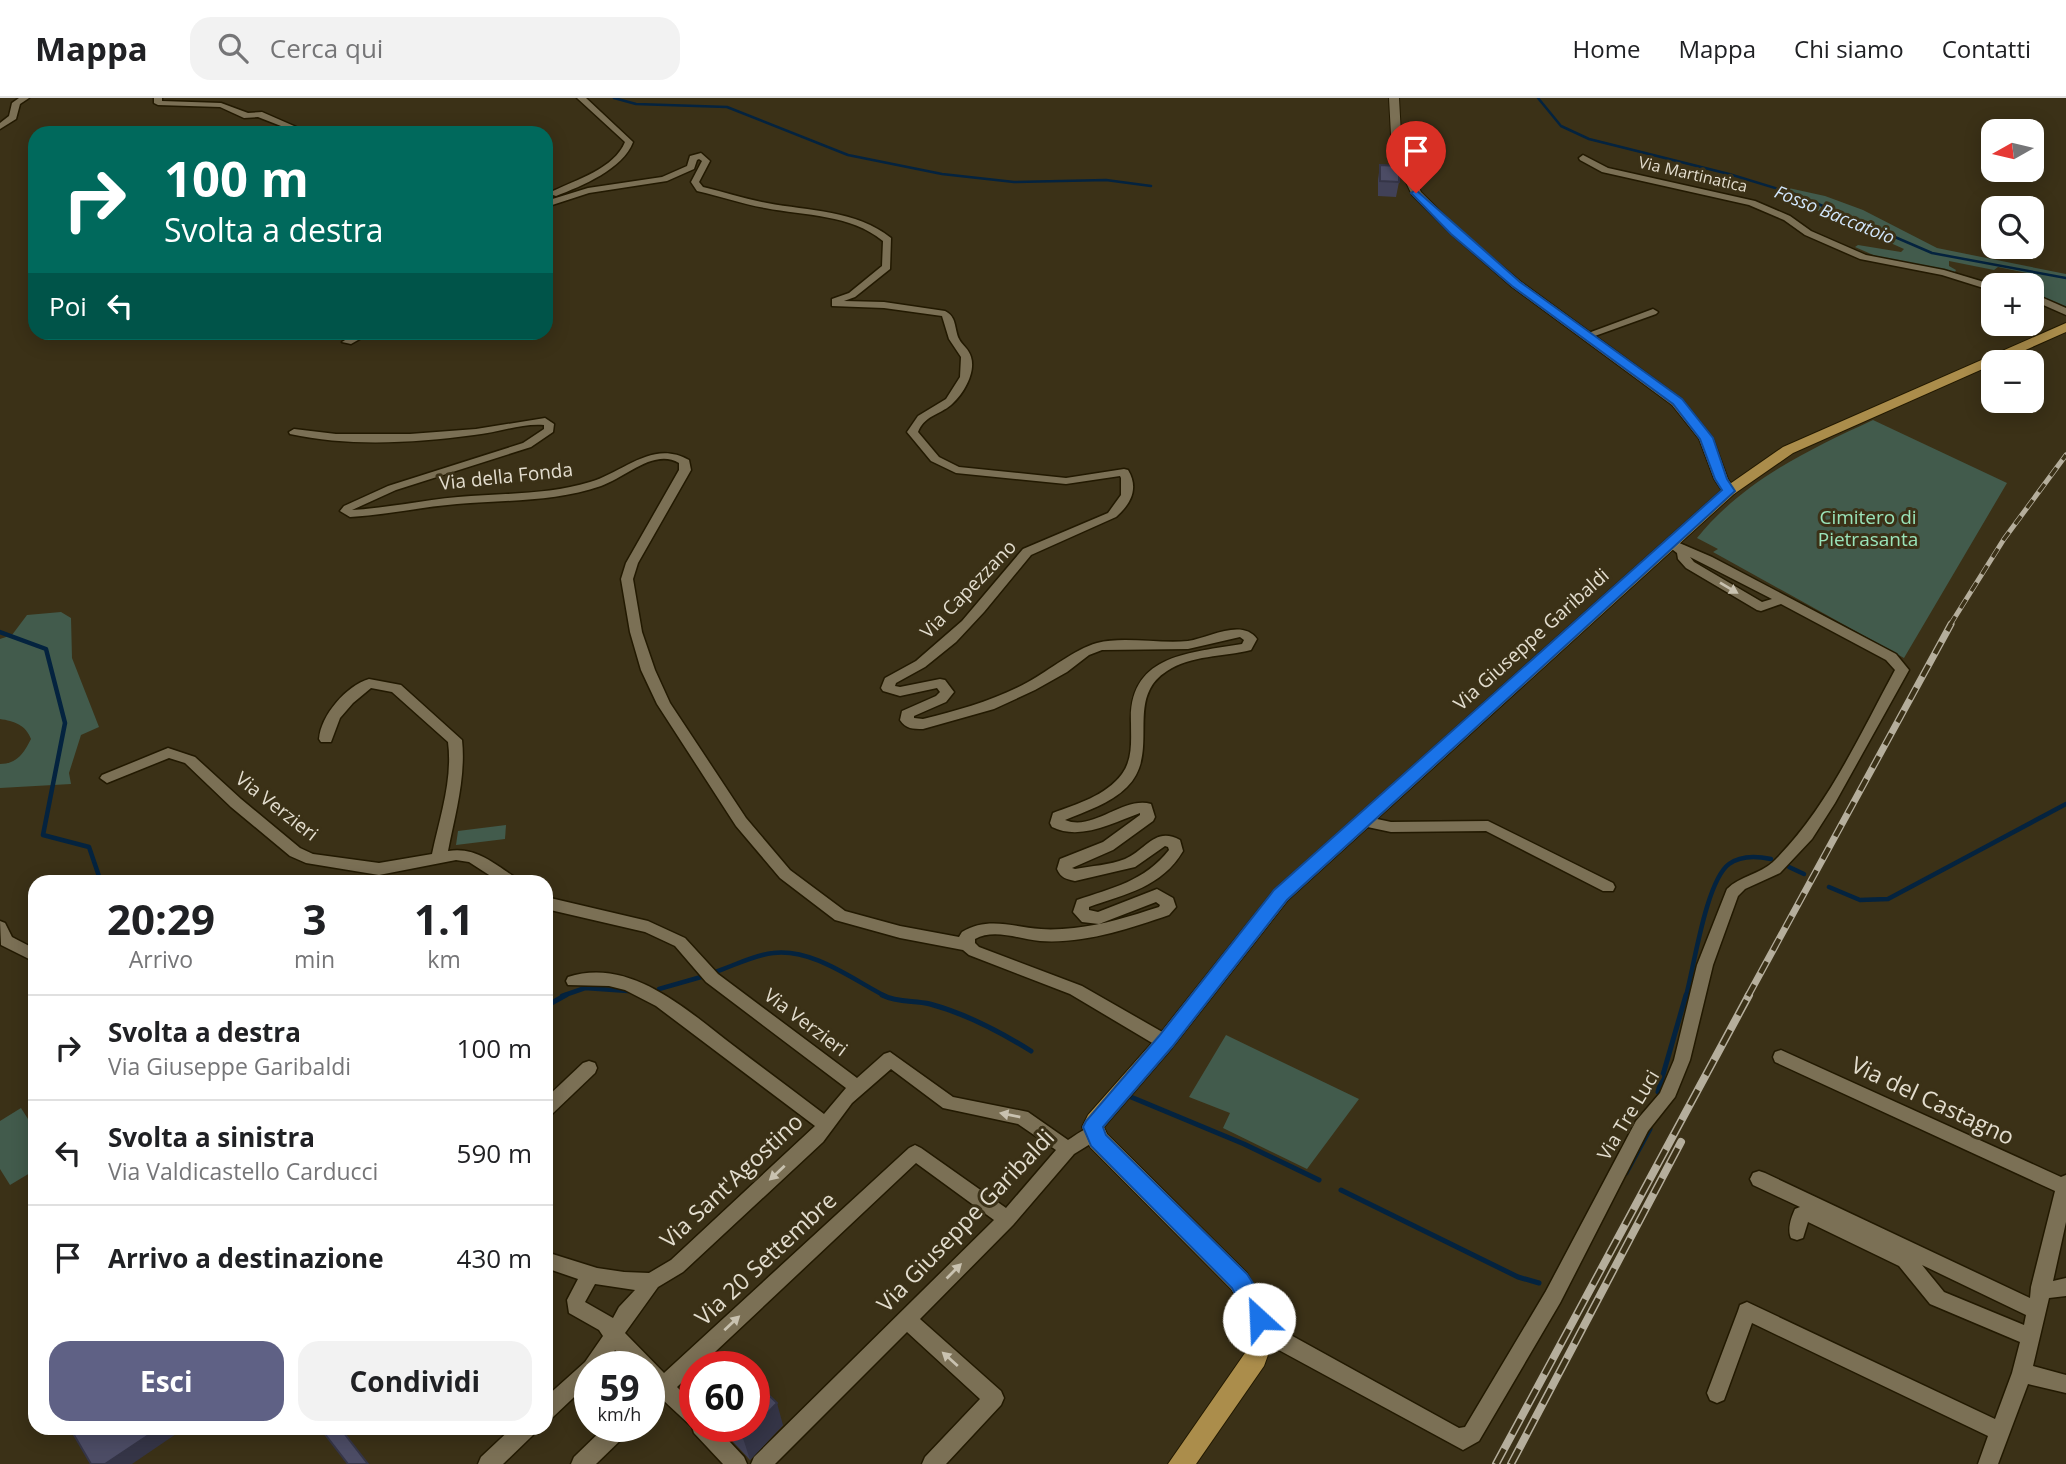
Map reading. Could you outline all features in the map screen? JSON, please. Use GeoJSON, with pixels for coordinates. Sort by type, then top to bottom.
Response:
{"type":"FeatureCollection","features":[{"type":"Feature","properties":{"kind":"main road","name":"Via Giuseppe Garibaldi"},"geometry":{"type":"LineString","coordinates":[[1094,1133],[1096,1121],[1166,1042],[1280,895],[1677,548],[1729,491],[1788,450],[2064,330]]}},
{"type":"Feature","properties":{"kind":"main road"},"geometry":{"type":"LineString","coordinates":[[1094,1133],[1154,1198],[1239,1281],[1255,1306],[1262,1331],[1256,1362],[1181,1464]]}},
{"type":"Feature","properties":{"kind":"street"},"geometry":{"type":"LineString","coordinates":[[0,127],[13,117],[16,103],[25,98]]}},
{"type":"Feature","properties":{"kind":"street"},"geometry":{"type":"LineString","coordinates":[[158,98],[158,103],[214,104],[247,116],[258,114],[288,126]]}},
{"type":"Feature","properties":{"kind":"street","name":"Via Capezzano"},"geometry":{"type":"LineString","coordinates":[[553,197],[618,160],[628,148],[629,142],[581,98]]}},
{"type":"Feature","properties":{"kind":"street"},"geometry":{"type":"LineString","coordinates":[[1394,98],[1397,153],[1416,193],[1486,259],[1663,390],[1689,413],[1706,438],[1721,479],[1729,491]]}},
{"type":"Feature","properties":{"kind":"street","name":"Via Capezzano"},"geometry":{"type":"LineString","coordinates":[[553,199],[678,175],[691,167],[693,158],[701,156],[706,161],[695,182],[700,189],[765,206],[828,216],[873,228],[888,240],[887,267],[852,295],[835,301],[835,304],[884,305],[945,314],[948,317],[954,341],[966,357],[968,366],[964,380],[947,404],[920,418],[912,432],[935,459],[956,470],[1066,481],[1124,472],[1129,486],[1122,507],[1112,515],[1027,552],[1018,560],[1004,582],[952,636],[914,670],[890,681],[888,688],[900,692],[940,682],[946,687],[947,692],[941,699],[907,714],[907,720],[912,724],[923,724],[989,706],[1062,669],[1084,652],[1101,646],[1188,645],[1240,633],[1251,639],[1246,647],[1191,658],[1164,667],[1154,674],[1140,692],[1136,708],[1135,765],[1130,775],[1095,803],[1058,817],[1057,823],[1062,828],[1070,828],[1098,823],[1142,807],[1146,808],[1148,817],[1142,822],[1108,846],[1065,863],[1064,869],[1068,874],[1075,875],[1130,863],[1160,842],[1168,840],[1175,844],[1176,851],[1142,884],[1082,905],[1081,912],[1087,918],[1100,918],[1157,895],[1168,902],[1168,907],[1164,911],[1085,935],[975,929],[967,936],[967,945]]}},
{"type":"Feature","properties":{"kind":"street","name":"Via Martinatica"},"geometry":{"type":"LineString","coordinates":[[1583,158],[1605,170],[1752,203],[1787,218],[1808,233],[1863,257],[1944,273],[1981,284]]}},
{"type":"Feature","properties":{"kind":"street"},"geometry":{"type":"LineString","coordinates":[[2044,302],[2066,312]]}},
{"type":"Feature","properties":{"kind":"street"},"geometry":{"type":"LineString","coordinates":[[1588,335],[1653,312]]}},
{"type":"Feature","properties":{"kind":"street"},"geometry":{"type":"LineString","coordinates":[[347,342],[351,340]]}},
{"type":"Feature","properties":{"kind":"street","name":"Via della Fonda"},"geometry":{"type":"LineString","coordinates":[[294,432],[349,436],[422,436],[477,432],[533,422],[545,421],[549,424],[549,430],[527,445],[392,488],[348,508],[346,511],[350,514],[450,501],[518,498],[558,492],[601,482],[656,457],[670,455],[682,459],[685,462],[685,470],[632,563],[627,579],[636,632],[648,670],[664,704],[741,822],[785,874],[840,916],[900,932],[967,945]]}},
{"type":"Feature","properties":{"kind":"street","name":"Via Tre Luci"},"geometry":{"type":"LineString","coordinates":[[1262,1331],[1452,1435],[1463,1440],[1472,1434],[1553,1297],[1642,1126],[1667,1097],[1682,1060],[1705,965],[1732,893],[1740,885],[1775,869],[1807,835],[1828,803],[1902,670],[1891,657],[1797,604],[1782,599],[1761,607],[1690,565],[1677,548]]}},
{"type":"Feature","properties":{"kind":"street"},"geometry":{"type":"LineString","coordinates":[[326,739],[325,732],[334,715],[364,685],[373,683],[396,688],[447,731],[455,740],[457,757],[439,858]]}},
{"type":"Feature","properties":{"kind":"street","name":"Via Verzieri"},"geometry":{"type":"LineString","coordinates":[[107,779],[168,754],[191,760],[236,803],[295,852],[311,859],[379,869],[456,855],[472,857],[500,875]]}},
{"type":"Feature","properties":{"kind":"street"},"geometry":{"type":"LineString","coordinates":[[1363,821],[1391,827],[1488,826],[1608,887]]}},
{"type":"Feature","properties":{"kind":"street","name":"Via Verzieri"},"geometry":{"type":"LineString","coordinates":[[553,904],[648,927],[680,942],[712,978],[857,1087]]}},
{"type":"Feature","properties":{"kind":"street"},"geometry":{"type":"LineString","coordinates":[[0,927],[6,941],[28,952]]}},
{"type":"Feature","properties":{"kind":"street"},"geometry":{"type":"LineString","coordinates":[[967,945],[974,951],[1076,990],[1166,1042]]}},
{"type":"Feature","properties":{"kind":"street","name":"Via Sant'Agostino"},"geometry":{"type":"LineString","coordinates":[[574,981],[591,977],[605,979],[634,986],[662,1001],[825,1125]]}},
{"type":"Feature","properties":{"kind":"street","name":"Via del Castagno"},"geometry":{"type":"LineString","coordinates":[[1781,1057],[2065,1185],[2022,1373],[1988,1464]]}},
{"type":"Feature","properties":{"kind":"street","name":"Via Sant'Agostino"},"geometry":{"type":"LineString","coordinates":[[604,1351],[650,1281],[677,1266],[817,1137],[857,1087],[890,1059],[949,1103],[1022,1117],[1068,1149]]}},
{"type":"Feature","properties":{"kind":"street"},"geometry":{"type":"LineString","coordinates":[[553,1102],[589,1068]]}},
{"type":"Feature","properties":{"kind":"street","name":"Via Giuseppe Garibaldi"},"geometry":{"type":"LineString","coordinates":[[761,1464],[1007,1219],[1068,1149],[1094,1133]]}},
{"type":"Feature","properties":{"kind":"street","name":"Via 20 Settembre"},"geometry":{"type":"LineString","coordinates":[[665,1386],[915,1153],[1007,1219]]}},
{"type":"Feature","properties":{"kind":"street"},"geometry":{"type":"LineString","coordinates":[[1759,1179],[2035,1310]]}},
{"type":"Feature","properties":{"kind":"street"},"geometry":{"type":"LineString","coordinates":[[1797,1232],[1801,1215],[1808,1213],[1905,1260],[1911,1264],[1924,1288],[1937,1298],[2029,1338]]}},
{"type":"Feature","properties":{"kind":"street"},"geometry":{"type":"LineString","coordinates":[[553,1262],[590,1275],[635,1283],[650,1281]]}},
{"type":"Feature","properties":{"kind":"street"},"geometry":{"type":"LineString","coordinates":[[590,1275],[576,1300],[576,1307],[606,1325],[630,1351]]}},
{"type":"Feature","properties":{"kind":"street"},"geometry":{"type":"LineString","coordinates":[[2040,1287],[2051,1290],[2066,1287]]}},
{"type":"Feature","properties":{"kind":"street"},"geometry":{"type":"LineString","coordinates":[[1717,1393],[1747,1311],[1999,1431]]}},
{"type":"Feature","properties":{"kind":"street"},"geometry":{"type":"LineString","coordinates":[[906,1320],[994,1398],[932,1464]]}},
{"type":"Feature","properties":{"kind":"street"},"geometry":{"type":"LineString","coordinates":[[2022,1373],[2066,1384]]}},
{"type":"Feature","properties":{"kind":"street","name":"Via Sant'Agostino"},"geometry":{"type":"LineString","coordinates":[[553,1403],[574,1384]]}},
{"type":"Feature","properties":{"kind":"street"},"geometry":{"type":"LineString","coordinates":[[488,1464],[519,1435]]}},
{"type":"Feature","properties":{"kind":"street"},"geometry":{"type":"LineString","coordinates":[[581,1464],[604,1442]]}},
{"type":"Feature","properties":{"kind":"street"},"geometry":{"type":"LineString","coordinates":[[716,1442],[737,1464]]}},
{"type":"Feature","properties":{"kind":"green space"},"geometry":{"type":"Polygon","coordinates":[[[1784,187],[1825,196],[1863,210],[1937,248],[2066,274],[2066,308],[2044,298],[2044,273],[2026,273],[1998,267],[1994,270],[1949,261],[1949,266],[1956,270],[1954,274],[1887,261],[1855,247],[1858,245],[1901,252],[1904,249],[1782,193],[1784,187]]]}},
{"type":"Feature","properties":{"kind":"green space","name":"Cimitero di Pietrasanta"},"geometry":{"type":"Polygon","coordinates":[[[1873,420],[2007,483],[1904,658],[1713,552],[1718,549],[1697,538],[1735,500],[1778,469],[1873,420]]]}},
{"type":"Feature","properties":{"kind":"green space"},"geometry":{"type":"Polygon","coordinates":[[[61,612],[71,618],[72,658],[99,727],[81,735],[69,773],[71,784],[0,788],[0,764],[19,757],[31,739],[19,724],[0,719],[0,639],[12,635],[27,615],[61,612]]]}},
{"type":"Feature","properties":{"kind":"green space"},"geometry":{"type":"Polygon","coordinates":[[[506,825],[505,839],[456,845],[458,831],[506,825]]]}},
{"type":"Feature","properties":{"kind":"green space"},"geometry":{"type":"Polygon","coordinates":[[[1226,1035],[1359,1099],[1307,1169],[1223,1128],[1230,1113],[1189,1097],[1226,1035]]]}},
{"type":"Feature","properties":{"kind":"green space"},"geometry":{"type":"Polygon","coordinates":[[[21,1108],[28,1119],[28,1174],[10,1185],[0,1169],[0,1121],[21,1108]]]}},
{"type":"Feature","properties":{"kind":"building"},"geometry":{"type":"Polygon","coordinates":[[[1380,165],[1399,166],[1399,182],[1380,181],[1380,165]]]}},
{"type":"Feature","properties":{"kind":"building"},"geometry":{"type":"Polygon","coordinates":[[[770,1396],[777,1403],[770,1410],[770,1396]]]}},
{"type":"Feature","properties":{"kind":"building"},"geometry":{"type":"Polygon","coordinates":[[[74,1435],[148,1435],[105,1464],[91,1464],[74,1435]]]}},
{"type":"Feature","properties":{"kind":"building"},"geometry":{"type":"Polygon","coordinates":[[[326,1435],[345,1435],[368,1464],[348,1464],[326,1435]]]}},
{"type":"Feature","properties":{"kind":"waterway"},"geometry":{"type":"LineString","coordinates":[[614,98],[636,104],[727,107],[848,155],[942,174],[1014,182],[1106,180],[1151,186]]}},
{"type":"Feature","properties":{"kind":"waterway","name":"Fosso Baccatoio"},"geometry":{"type":"LineString","coordinates":[[1538,98],[1561,126],[1589,139],[1729,174],[1795,194],[1932,253],[2066,278]]}},
{"type":"Feature","properties":{"kind":"waterway"},"geometry":{"type":"LineString","coordinates":[[0,632],[46,649],[65,723],[43,835],[89,847],[99,875]]}},
{"type":"Feature","properties":{"kind":"waterway"},"geometry":{"type":"LineString","coordinates":[[1829,887],[1860,900],[1888,899],[2066,804]]}},
{"type":"Feature","properties":{"kind":"waterway"},"geometry":{"type":"LineString","coordinates":[[1686,996],[1707,906],[1721,873],[1729,864],[1739,859],[1771,859]]}},
{"type":"Feature","properties":{"kind":"waterway"},"geometry":{"type":"LineString","coordinates":[[1789,867],[1804,874]]}},
{"type":"Feature","properties":{"kind":"waterway"},"geometry":{"type":"LineString","coordinates":[[715,972],[758,956],[788,953],[802,955],[831,966],[885,996]]}},
{"type":"Feature","properties":{"kind":"waterway"},"geometry":{"type":"LineString","coordinates":[[659,989],[701,977]]}},
{"type":"Feature","properties":{"kind":"waterway"},"geometry":{"type":"LineString","coordinates":[[562,996],[585,988],[628,991]]}},
{"type":"Feature","properties":{"kind":"waterway"},"geometry":{"type":"LineString","coordinates":[[553,1002],[566,995]]}},
{"type":"Feature","properties":{"kind":"waterway"},"geometry":{"type":"LineString","coordinates":[[1658,1092],[1686,995]]}},
{"type":"Feature","properties":{"kind":"waterway"},"geometry":{"type":"LineString","coordinates":[[885,996],[930,1004],[957,1013],[995,1030],[1031,1051]]}},
{"type":"Feature","properties":{"kind":"waterway"},"geometry":{"type":"LineString","coordinates":[[1131,1097],[1244,1144],[1319,1180]]}},
{"type":"Feature","properties":{"kind":"waterway"},"geometry":{"type":"LineString","coordinates":[[1626,1173],[1650,1129]]}},
{"type":"Feature","properties":{"kind":"waterway"},"geometry":{"type":"LineString","coordinates":[[1341,1190],[1518,1277],[1539,1283]]}},
{"type":"Feature","properties":{"kind":"railway"},"geometry":{"type":"LineString","coordinates":[[1950,625],[2004,539],[2066,455]]}},
{"type":"Feature","properties":{"kind":"railway"},"geometry":{"type":"LineString","coordinates":[[1748,996],[1951,624]]}},
{"type":"Feature","properties":{"kind":"railway"},"geometry":{"type":"LineString","coordinates":[[1496,1464],[1749,995]]}},
{"type":"Feature","properties":{"kind":"railway"},"geometry":{"type":"LineString","coordinates":[[1511,1464],[1681,1142]]}},
{"type":"Feature","properties":{"kind":"route"},"geometry":{"type":"LineString","coordinates":[[1259,1319],[1255,1306],[1239,1281],[1098,1140],[1093,1127],[1096,1121],[1166,1042],[1280,895],[1729,491],[1721,479],[1699,425],[1678,402],[1516,284],[1455,232],[1416,193]]}}]}
